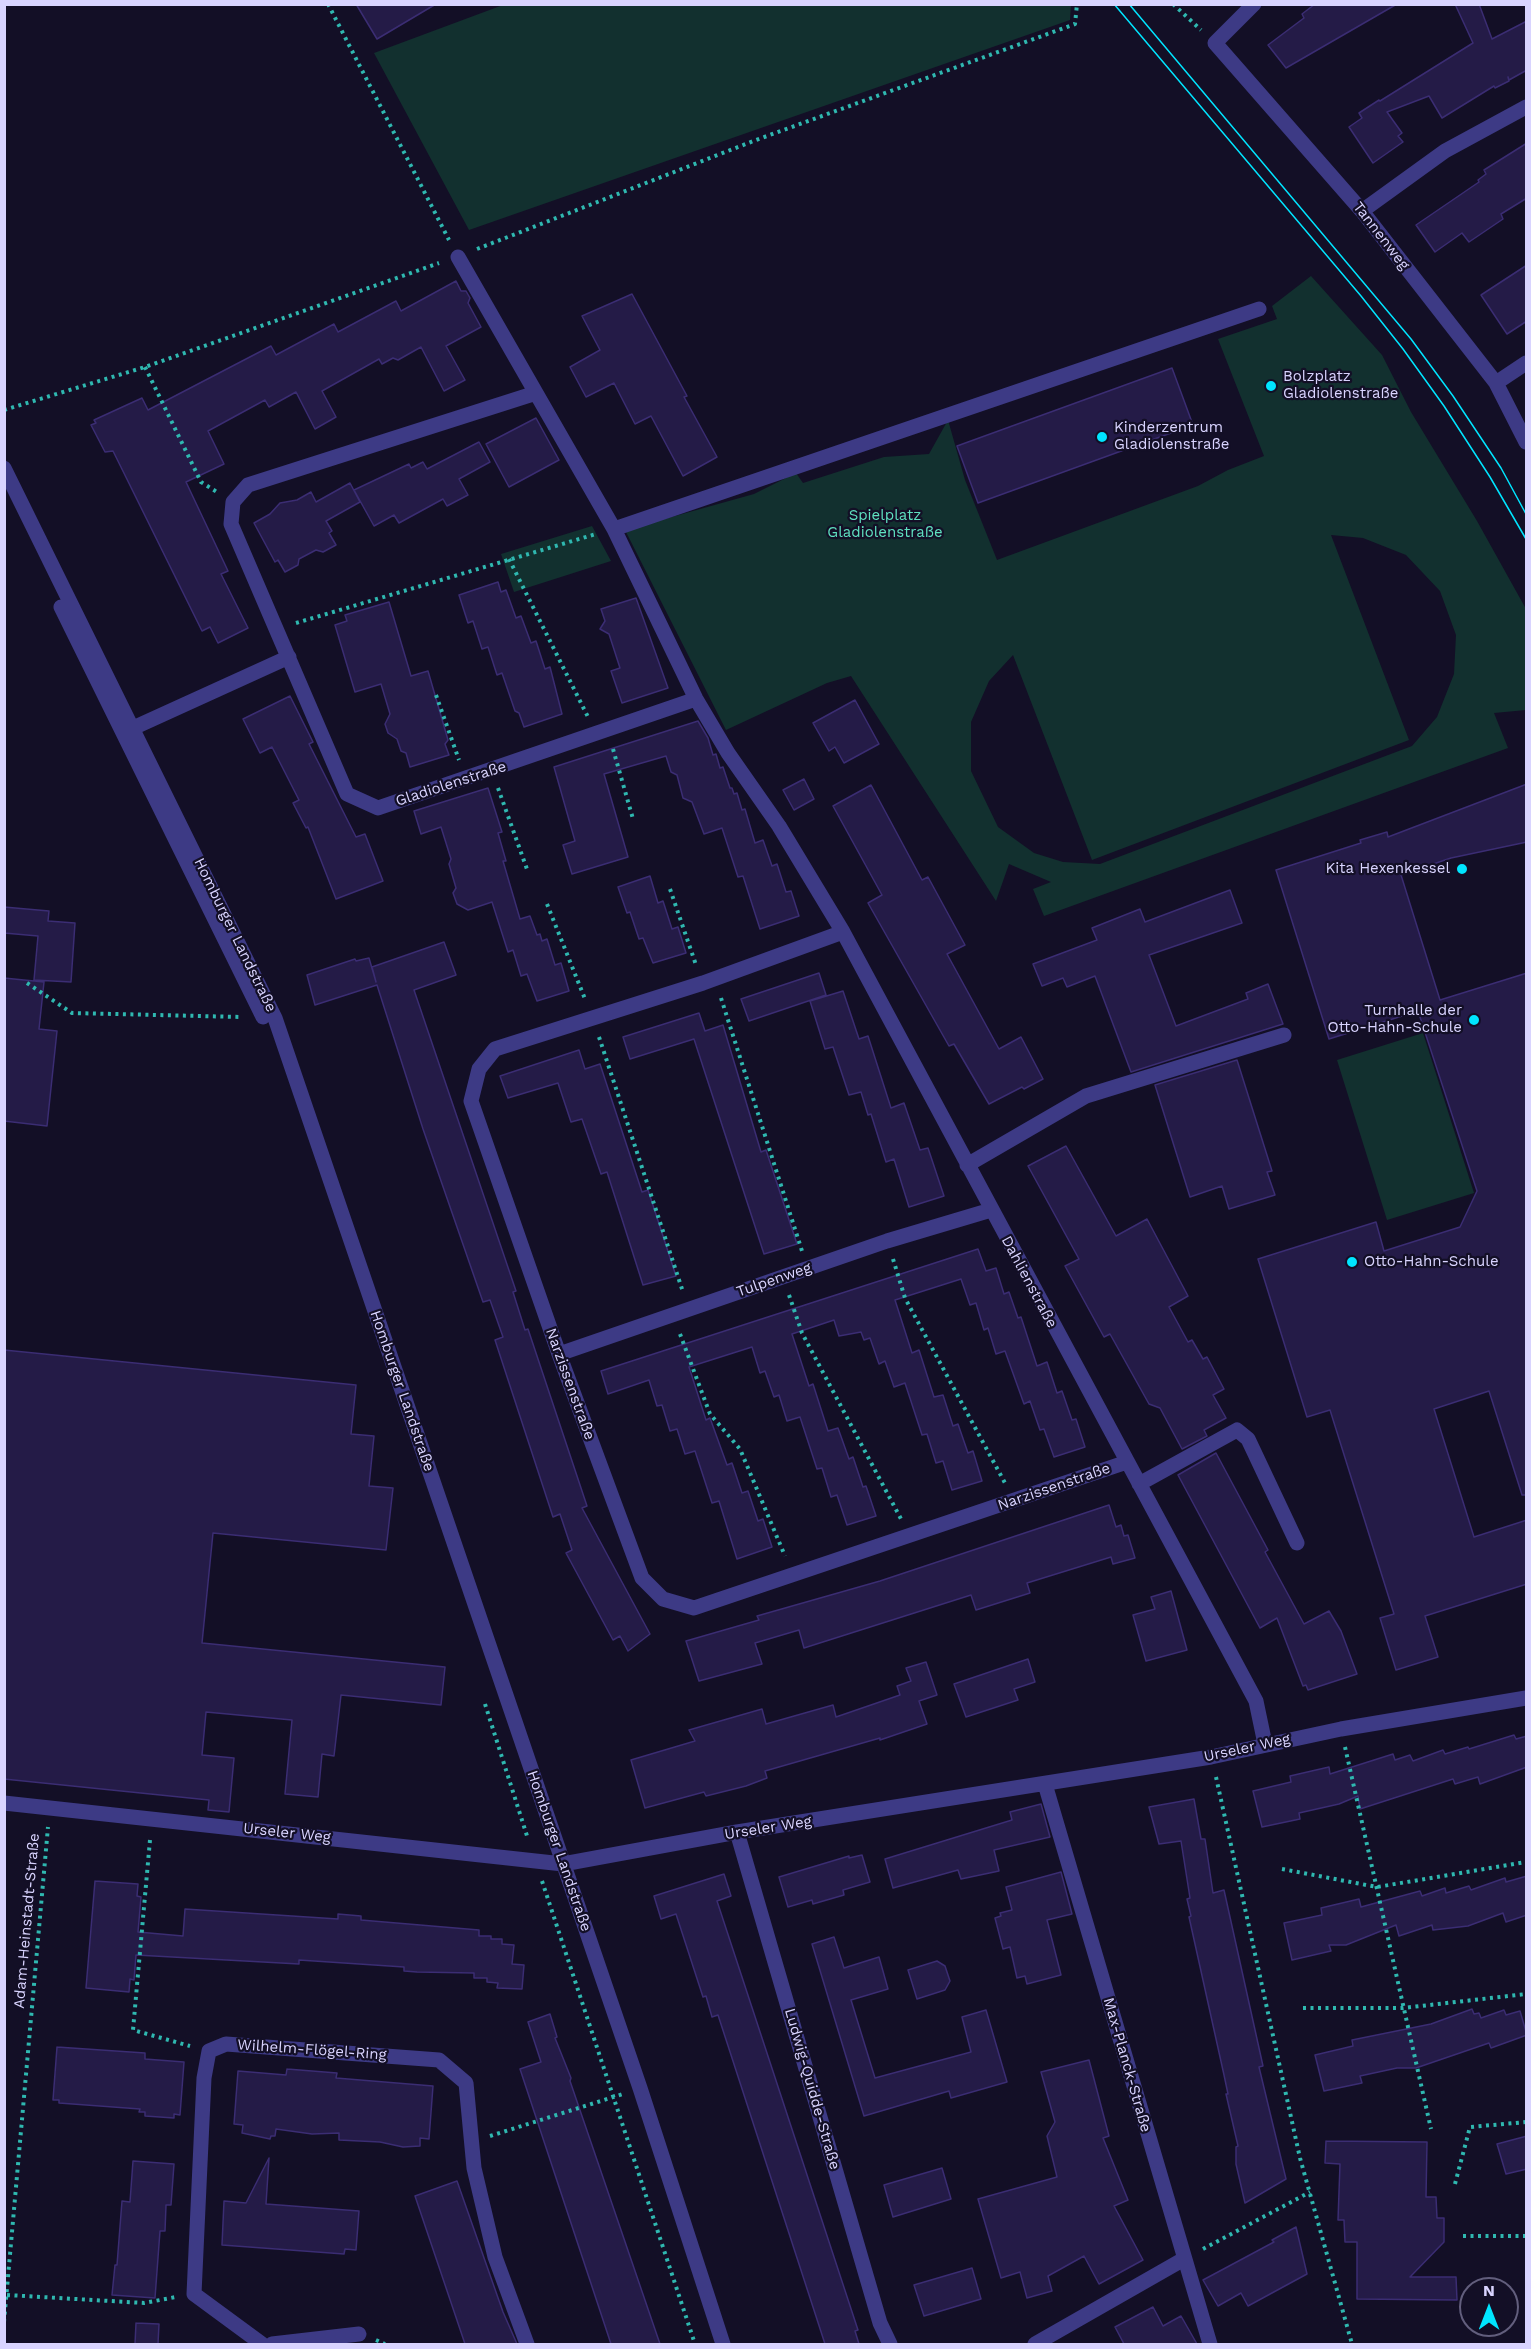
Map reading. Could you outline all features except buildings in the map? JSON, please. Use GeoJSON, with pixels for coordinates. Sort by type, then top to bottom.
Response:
{"type":"FeatureCollection","features":[{"type":"Feature","properties":{"kind":"street"},"geometry":{"type":"LineString","coordinates":[[1215,43],[1254,4]]}},
{"type":"Feature","properties":{"kind":"street","name":"Tannenweg"},"geometry":{"type":"LineString","coordinates":[[1215,43],[1362,211],[1496,383],[1527,442]]}},
{"type":"Feature","properties":{"kind":"street"},"geometry":{"type":"LineString","coordinates":[[1362,211],[1444,151],[1527,108]]}},
{"type":"Feature","properties":{"kind":"street"},"geometry":{"type":"LineString","coordinates":[[458,257],[614,529],[696,699]]}},
{"type":"Feature","properties":{"kind":"street"},"geometry":{"type":"LineString","coordinates":[[614,529],[1259,309]]}},
{"type":"Feature","properties":{"kind":"street"},"geometry":{"type":"LineString","coordinates":[[1496,383],[1527,363]]}},
{"type":"Feature","properties":{"kind":"street"},"geometry":{"type":"LineString","coordinates":[[233,502],[248,485],[536,393]]}},
{"type":"Feature","properties":{"kind":"street","name":"Homburger Landstraße"},"geometry":{"type":"LineString","coordinates":[[4,468],[275,1018],[640,2088],[723,2344]]}},
{"type":"Feature","properties":{"kind":"street"},"geometry":{"type":"LineString","coordinates":[[4,491],[263,1017]]}},
{"type":"Feature","properties":{"kind":"street","name":"Gladiolenstraße"},"geometry":{"type":"LineString","coordinates":[[233,502],[231,524],[347,794],[378,808],[696,699]]}},
{"type":"Feature","properties":{"kind":"street"},"geometry":{"type":"LineString","coordinates":[[133,728],[289,657]]}},
{"type":"Feature","properties":{"kind":"street","name":"Dahlienstraße"},"geometry":{"type":"LineString","coordinates":[[696,699],[728,753],[779,826],[843,932],[1256,1701],[1265,1744]]}},
{"type":"Feature","properties":{"kind":"street","name":"Narzissenstraße"},"geometry":{"type":"LineString","coordinates":[[843,932],[709,981],[495,1049],[478,1069],[471,1101],[559,1354],[642,1578],[663,1599],[694,1608],[1127,1462]]}},
{"type":"Feature","properties":{"kind":"street"},"geometry":{"type":"LineString","coordinates":[[967,1165],[1086,1096],[1284,1035]]}},
{"type":"Feature","properties":{"kind":"street","name":"Tulpenweg"},"geometry":{"type":"LineString","coordinates":[[559,1354],[887,1241],[991,1210]]}},
{"type":"Feature","properties":{"kind":"street"},"geometry":{"type":"LineString","coordinates":[[1139,1484],[1236,1430],[1248,1439],[1297,1543]]}},
{"type":"Feature","properties":{"kind":"street","name":"Urseler Weg"},"geometry":{"type":"LineString","coordinates":[[4,1803],[563,1864],[737,1832],[1211,1757],[1341,1729],[1527,1698]]}},
{"type":"Feature","properties":{"kind":"street","name":"Max-Planck-Straße"},"geometry":{"type":"LineString","coordinates":[[1045,1784],[1210,2344]]}},
{"type":"Feature","properties":{"kind":"street","name":"Ludwig-Quidde-Straße"},"geometry":{"type":"LineString","coordinates":[[737,1832],[880,2323],[890,2344]]}},
{"type":"Feature","properties":{"kind":"street","name":"Wilhelm-Flögel-Ring"},"geometry":{"type":"LineString","coordinates":[[208,2051],[226,2044],[439,2060],[466,2083],[474,2168],[495,2258],[527,2344]]}},
{"type":"Feature","properties":{"kind":"street"},"geometry":{"type":"LineString","coordinates":[[208,2051],[204,2078],[194,2294],[262,2344]]}},
{"type":"Feature","properties":{"kind":"street"},"geometry":{"type":"LineString","coordinates":[[1035,2344],[1184,2259]]}},
{"type":"Feature","properties":{"kind":"street"},"geometry":{"type":"LineString","coordinates":[[272,2344],[359,2334]]}},
{"type":"Feature","properties":{"kind":"path"},"geometry":{"type":"LineString","coordinates":[[328,4],[458,257]]}},
{"type":"Feature","properties":{"kind":"path"},"geometry":{"type":"LineString","coordinates":[[4,410],[145,367],[458,257],[756,140],[1075,24],[1077,4]]}},
{"type":"Feature","properties":{"kind":"path"},"geometry":{"type":"LineString","coordinates":[[1173,4],[1215,43]]}},
{"type":"Feature","properties":{"kind":"path"},"geometry":{"type":"LineString","coordinates":[[145,367],[201,482],[233,502]]}},
{"type":"Feature","properties":{"kind":"path"},"geometry":{"type":"LineString","coordinates":[[278,629],[614,529]]}},
{"type":"Feature","properties":{"kind":"path"},"geometry":{"type":"LineString","coordinates":[[508,559],[602,733],[633,819]]}},
{"type":"Feature","properties":{"kind":"path"},"geometry":{"type":"LineString","coordinates":[[436,695],[466,779]]}},
{"type":"Feature","properties":{"kind":"path"},"geometry":{"type":"LineString","coordinates":[[491,771],[528,872]]}},
{"type":"Feature","properties":{"kind":"path"},"geometry":{"type":"LineString","coordinates":[[670,889],[709,981],[807,1269]]}},
{"type":"Feature","properties":{"kind":"path"},"geometry":{"type":"LineString","coordinates":[[547,903],[593,1017],[689,1310]]}},
{"type":"Feature","properties":{"kind":"path"},"geometry":{"type":"LineString","coordinates":[[27,983],[72,1013],[263,1017]]}},
{"type":"Feature","properties":{"kind":"path"},"geometry":{"type":"LineString","coordinates":[[887,1241],[905,1298],[1015,1501]]}},
{"type":"Feature","properties":{"kind":"path"},"geometry":{"type":"LineString","coordinates":[[782,1278],[802,1333],[909,1535]]}},
{"type":"Feature","properties":{"kind":"path"},"geometry":{"type":"LineString","coordinates":[[673,1315],[710,1413],[740,1449],[793,1576]]}},
{"type":"Feature","properties":{"kind":"path"},"geometry":{"type":"LineString","coordinates":[[1341,1729],[1431,2129]]}},
{"type":"Feature","properties":{"kind":"path"},"geometry":{"type":"LineString","coordinates":[[1211,1757],[1300,2158],[1352,2344]]}},
{"type":"Feature","properties":{"kind":"path","name":"Adam-Heinstadt-Straße"},"geometry":{"type":"LineString","coordinates":[[4,2322],[49,1808]]}},
{"type":"Feature","properties":{"kind":"path"},"geometry":{"type":"LineString","coordinates":[[152,1818],[133,2030],[208,2051]]}},
{"type":"Feature","properties":{"kind":"path"},"geometry":{"type":"LineString","coordinates":[[535,1860],[695,2344]]}},
{"type":"Feature","properties":{"kind":"path"},"geometry":{"type":"LineString","coordinates":[[1282,1869],[1377,1887],[1527,1863]]}},
{"type":"Feature","properties":{"kind":"path"},"geometry":{"type":"LineString","coordinates":[[1303,2008],[1403,2008],[1527,1994]]}},
{"type":"Feature","properties":{"kind":"path"},"geometry":{"type":"LineString","coordinates":[[472,2141],[640,2088]]}},
{"type":"Feature","properties":{"kind":"path"},"geometry":{"type":"LineString","coordinates":[[1455,2184],[1470,2127],[1527,2122]]}},
{"type":"Feature","properties":{"kind":"path"},"geometry":{"type":"LineString","coordinates":[[1184,2259],[1310,2192]]}},
{"type":"Feature","properties":{"kind":"path"},"geometry":{"type":"LineString","coordinates":[[1463,2236],[1527,2236]]}},
{"type":"Feature","properties":{"kind":"path"},"geometry":{"type":"LineString","coordinates":[[7,2295],[144,2303],[194,2294]]}},
{"type":"Feature","properties":{"kind":"green space"},"geometry":{"type":"Polygon","coordinates":[[[1071,4],[1070,20],[469,230],[374,53],[503,5],[1071,4]]]}},
{"type":"Feature","properties":{"kind":"green space","name":"Spielplatz Gladiolenstraße"},"geometry":{"type":"Polygon","coordinates":[[[1311,276],[1382,355],[1411,412],[1477,521],[1526,609],[1526,710],[1494,713],[1508,748],[1044,916],[1033,889],[1051,882],[1009,864],[996,901],[851,676],[827,683],[726,730],[625,530],[754,494],[796,473],[803,483],[884,457],[929,454],[948,420],[965,480],[997,560],[1198,486],[1228,470],[1264,456],[1218,339],[1277,319],[1272,306],[1311,276]],[[1331,535],[1409,740],[1092,860],[1013,655],[989,681],[971,722],[971,771],[998,827],[1034,853],[1063,862],[1100,864],[1412,746],[1437,717],[1454,674],[1456,635],[1440,591],[1406,555],[1363,538],[1331,535]]]}},
{"type":"Feature","properties":{"kind":"green space"},"geometry":{"type":"Polygon","coordinates":[[[592,526],[611,561],[514,592],[501,554],[592,526]]]}},
{"type":"Feature","properties":{"kind":"green space"},"geometry":{"type":"Polygon","coordinates":[[[1423,1033],[1474,1193],[1387,1220],[1337,1060],[1423,1033]]]}},
{"type":"Feature","properties":{"kind":"tram line"},"geometry":{"type":"LineString","coordinates":[[1114,4],[1361,296],[1403,349],[1444,406],[1490,477],[1526,539]]}},
{"type":"Feature","properties":{"kind":"tram line"},"geometry":{"type":"LineString","coordinates":[[1129,4],[1411,339],[1453,396],[1501,468],[1526,514]]}},
{"type":"Feature","properties":{"kind":"place","name":"Bolzplatz Gladiolenstraße"},"geometry":{"type":"Point","coordinates":[1271,386]}},
{"type":"Feature","properties":{"kind":"place","name":"Kinderzentrum Gladiolenstraße"},"geometry":{"type":"Point","coordinates":[1102,437]}},
{"type":"Feature","properties":{"kind":"place","name":"Kita Hexenkessel"},"geometry":{"type":"Point","coordinates":[1462,869]}},
{"type":"Feature","properties":{"kind":"place","name":"Turnhalle der Otto-Hahn-Schule"},"geometry":{"type":"Point","coordinates":[1474,1020]}},
{"type":"Feature","properties":{"kind":"place","name":"Otto-Hahn-Schule"},"geometry":{"type":"Point","coordinates":[1352,1262]}}]}
